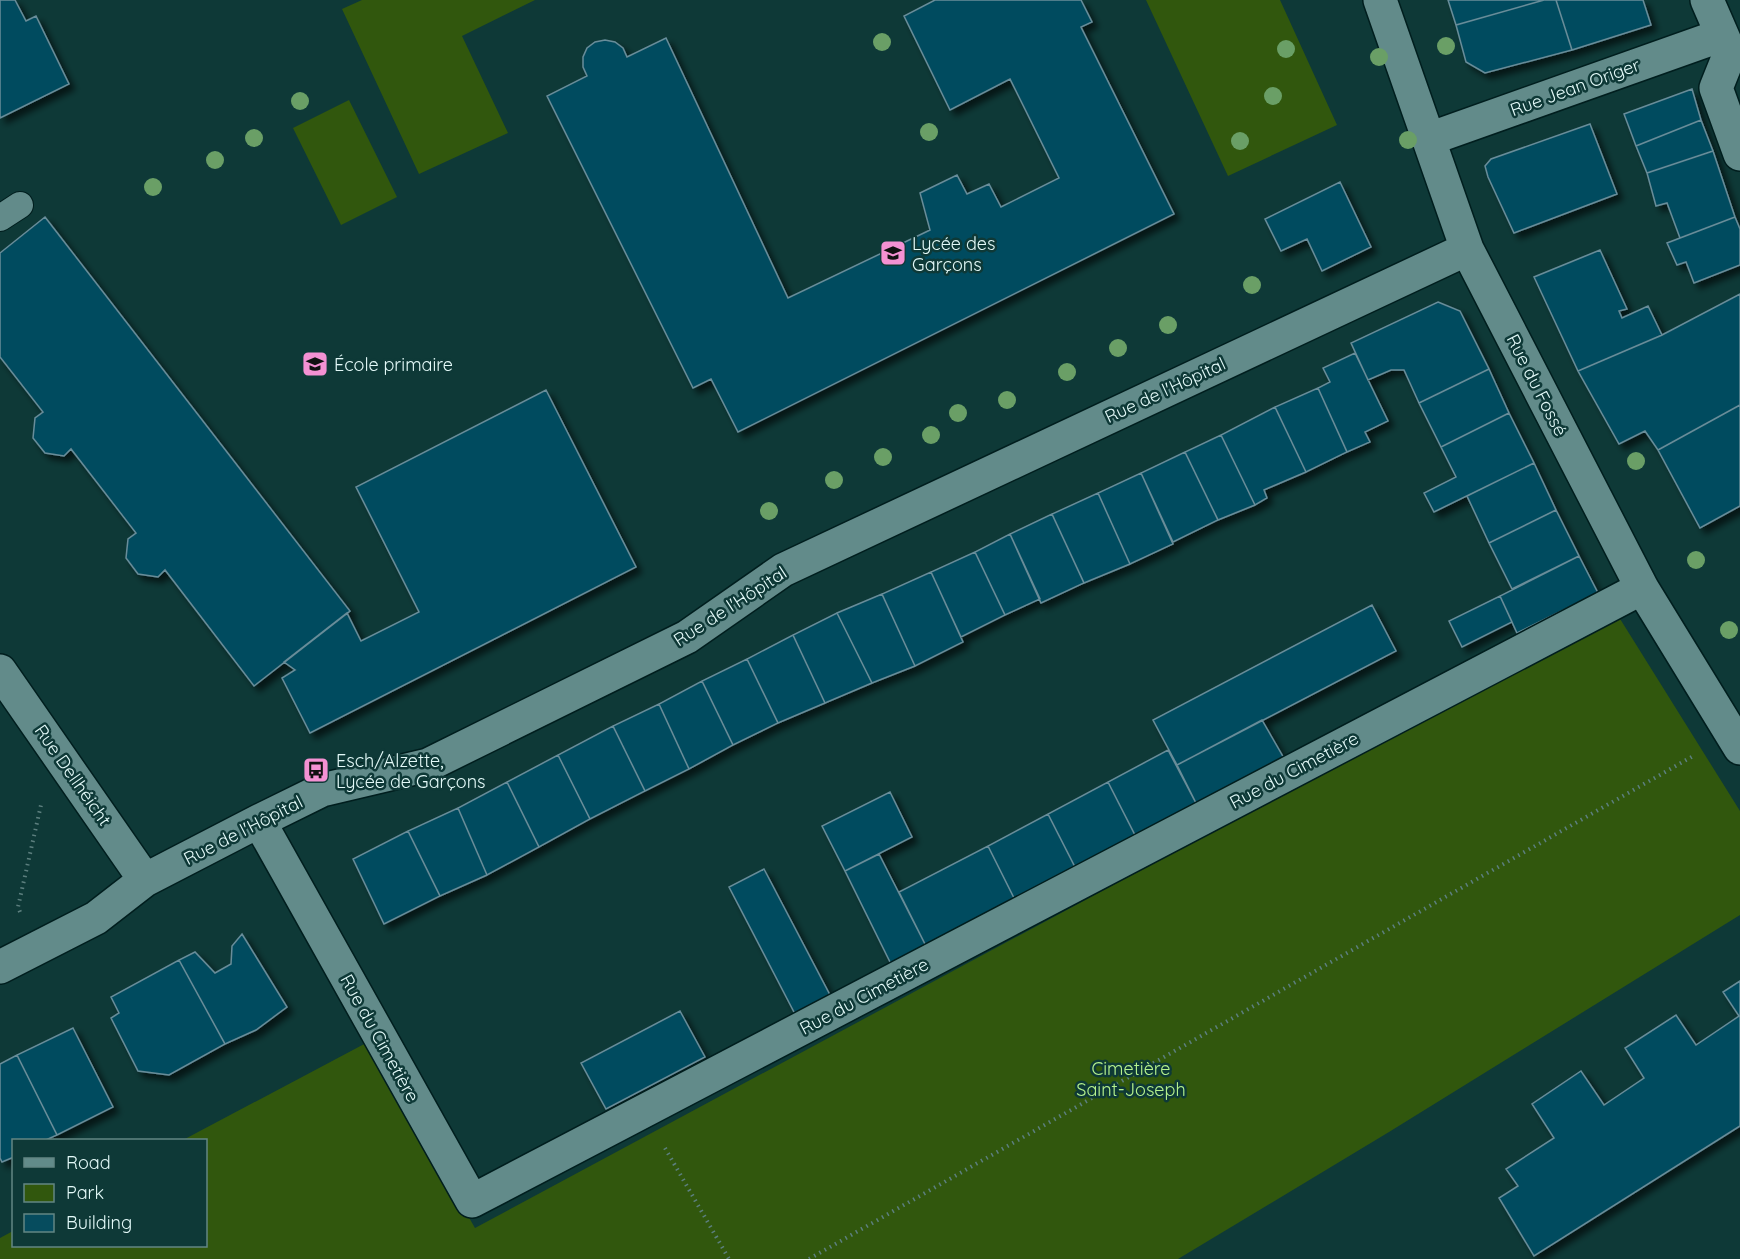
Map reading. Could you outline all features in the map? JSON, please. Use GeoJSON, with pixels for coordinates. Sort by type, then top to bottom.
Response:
{"type":"FeatureCollection","features":[{"type":"Feature","properties":{"kind":"street","name":"Rue du Fossé"},"geometry":{"type":"LineString","coordinates":[[1380,0],[1467,249],[1642,588],[1737,737]]}},
{"type":"Feature","properties":{"kind":"street"},"geometry":{"type":"LineString","coordinates":[[1707,0],[1731,47],[1716,88],[1740,154]]}},
{"type":"Feature","properties":{"kind":"street","name":"Rue Jean Origer"},"geometry":{"type":"LineString","coordinates":[[1429,139],[1731,47]]}},
{"type":"Feature","properties":{"kind":"street","name":"Rue de l'Hôpital"},"geometry":{"type":"LineString","coordinates":[[0,967],[96,918],[145,880],[258,821],[322,790],[428,765],[687,637],[783,570],[1467,249]]}},
{"type":"Feature","properties":{"kind":"street","name":"Rue du Cimetière"},"geometry":{"type":"LineString","coordinates":[[258,821],[471,1201],[1642,588]]}},
{"type":"Feature","properties":{"kind":"street","name":"Rue Dellhéicht"},"geometry":{"type":"LineString","coordinates":[[0,671],[145,880]]}},
{"type":"Feature","properties":{"kind":"path"},"geometry":{"type":"LineString","coordinates":[[809,1259],[1737,737]]}},
{"type":"Feature","properties":{"kind":"path"},"geometry":{"type":"LineString","coordinates":[[41,946],[18,908],[54,749]]}},
{"type":"Feature","properties":{"kind":"path"},"geometry":{"type":"LineString","coordinates":[[644,1111],[729,1259]]}},
{"type":"Feature","properties":{"kind":"green space"},"geometry":{"type":"Polygon","coordinates":[[[362,0],[535,0],[462,36],[508,133],[419,174],[342,9],[362,0]]]}},
{"type":"Feature","properties":{"kind":"green space"},"geometry":{"type":"Polygon","coordinates":[[[1146,0],[1280,0],[1337,125],[1228,176],[1146,0]]]}},
{"type":"Feature","properties":{"kind":"green space"},"geometry":{"type":"Polygon","coordinates":[[[349,100],[397,197],[341,225],[293,128],[349,100]]]}},
{"type":"Feature","properties":{"kind":"green space","name":"Cimetière Saint-Joseph"},"geometry":{"type":"Polygon","coordinates":[[[1617,614],[1740,811],[1740,915],[1389,1132],[1178,1259],[0,1259],[0,1238],[12,1232],[12,1247],[207,1247],[207,1139],[185,1139],[368,1042],[475,1228],[1617,614]]]}},
{"type":"Feature","properties":{"kind":"building"},"geometry":{"type":"Polygon","coordinates":[[[0,0],[15,0],[26,21],[36,16],[69,84],[0,118],[0,0]]]}},
{"type":"Feature","properties":{"kind":"building"},"geometry":{"type":"Polygon","coordinates":[[[935,0],[1081,0],[1092,22],[1081,27],[1174,214],[738,432],[711,379],[693,388],[547,96],[587,76],[583,67],[583,57],[587,48],[595,42],[605,40],[615,42],[623,48],[627,57],[666,38],[788,298],[930,230],[920,193],[957,175],[967,194],[989,184],[1001,207],[1059,178],[1010,79],[950,110],[904,16],[935,0]]]}},
{"type":"Feature","properties":{"kind":"building"},"geometry":{"type":"Polygon","coordinates":[[[1448,0],[1544,0],[1456,25],[1448,0]]]}},
{"type":"Feature","properties":{"kind":"building"},"geometry":{"type":"Polygon","coordinates":[[[1544,0],[1556,0],[1572,50],[1485,73],[1466,62],[1456,25],[1544,0]]]}},
{"type":"Feature","properties":{"kind":"building"},"geometry":{"type":"Polygon","coordinates":[[[1556,0],[1643,0],[1651,25],[1572,50],[1556,0]]]}},
{"type":"Feature","properties":{"kind":"building"},"geometry":{"type":"Polygon","coordinates":[[[1692,89],[1701,120],[1636,146],[1624,114],[1692,89]]]}},
{"type":"Feature","properties":{"kind":"building"},"geometry":{"type":"Polygon","coordinates":[[[1701,120],[1713,151],[1647,173],[1636,146],[1701,120]]]}},
{"type":"Feature","properties":{"kind":"building"},"geometry":{"type":"Polygon","coordinates":[[[1590,124],[1617,194],[1514,233],[1485,166],[1491,159],[1590,124]]]}},
{"type":"Feature","properties":{"kind":"building"},"geometry":{"type":"Polygon","coordinates":[[[1713,151],[1735,217],[1680,238],[1667,203],[1656,206],[1647,173],[1713,151]]]}},
{"type":"Feature","properties":{"kind":"building"},"geometry":{"type":"Polygon","coordinates":[[[1340,182],[1371,247],[1322,271],[1307,239],[1281,251],[1265,219],[1340,182]]]}},
{"type":"Feature","properties":{"kind":"building"},"geometry":{"type":"Polygon","coordinates":[[[45,217],[350,611],[254,686],[165,570],[158,577],[138,574],[126,558],[128,539],[136,533],[71,449],[64,456],[45,453],[33,438],[35,418],[43,412],[0,357],[0,253],[45,217]]]}},
{"type":"Feature","properties":{"kind":"building"},"geometry":{"type":"Polygon","coordinates":[[[1735,217],[1740,229],[1740,265],[1694,283],[1686,262],[1677,265],[1667,243],[1735,217]]]}},
{"type":"Feature","properties":{"kind":"building"},"geometry":{"type":"Polygon","coordinates":[[[1600,250],[1627,309],[1619,311],[1622,318],[1648,306],[1662,335],[1578,371],[1534,277],[1600,250]]]}},
{"type":"Feature","properties":{"kind":"building"},"geometry":{"type":"Polygon","coordinates":[[[1740,294],[1740,405],[1658,450],[1645,431],[1619,444],[1578,371],[1662,335],[1740,294]]]}},
{"type":"Feature","properties":{"kind":"building"},"geometry":{"type":"Polygon","coordinates":[[[1438,302],[1460,311],[1489,369],[1419,403],[1404,370],[1391,370],[1368,380],[1351,343],[1438,302]]]}},
{"type":"Feature","properties":{"kind":"building"},"geometry":{"type":"Polygon","coordinates":[[[1355,353],[1388,421],[1365,432],[1370,442],[1347,452],[1318,388],[1330,382],[1323,368],[1355,353]]]}},
{"type":"Feature","properties":{"kind":"building"},"geometry":{"type":"Polygon","coordinates":[[[1489,369],[1509,413],[1441,447],[1419,403],[1489,369]]]}},
{"type":"Feature","properties":{"kind":"building"},"geometry":{"type":"Polygon","coordinates":[[[1318,388],[1347,452],[1306,472],[1275,407],[1318,388]]]}},
{"type":"Feature","properties":{"kind":"building"},"geometry":{"type":"Polygon","coordinates":[[[546,390],[636,567],[310,733],[282,678],[295,670],[284,662],[347,613],[361,641],[419,612],[356,487],[546,390]]]}},
{"type":"Feature","properties":{"kind":"building"},"geometry":{"type":"Polygon","coordinates":[[[1740,405],[1740,506],[1700,528],[1658,450],[1740,405]]]}},
{"type":"Feature","properties":{"kind":"building"},"geometry":{"type":"Polygon","coordinates":[[[1275,407],[1306,472],[1264,490],[1267,498],[1255,505],[1221,435],[1275,407]]]}},
{"type":"Feature","properties":{"kind":"building"},"geometry":{"type":"Polygon","coordinates":[[[1509,413],[1534,463],[1434,512],[1424,493],[1456,477],[1441,447],[1509,413]]]}},
{"type":"Feature","properties":{"kind":"building"},"geometry":{"type":"Polygon","coordinates":[[[1221,435],[1255,505],[1218,520],[1185,452],[1221,435]]]}},
{"type":"Feature","properties":{"kind":"building"},"geometry":{"type":"Polygon","coordinates":[[[1185,452],[1218,520],[1173,542],[1141,473],[1185,452]]]}},
{"type":"Feature","properties":{"kind":"building"},"geometry":{"type":"Polygon","coordinates":[[[1534,463],[1556,510],[1489,543],[1467,496],[1534,463]]]}},
{"type":"Feature","properties":{"kind":"building"},"geometry":{"type":"Polygon","coordinates":[[[1141,473],[1173,544],[1130,564],[1098,493],[1141,473]]]}},
{"type":"Feature","properties":{"kind":"building"},"geometry":{"type":"Polygon","coordinates":[[[1098,493],[1130,564],[1084,583],[1052,514],[1098,493]]]}},
{"type":"Feature","properties":{"kind":"building"},"geometry":{"type":"Polygon","coordinates":[[[1556,510],[1579,556],[1512,589],[1489,543],[1556,510]]]}},
{"type":"Feature","properties":{"kind":"building"},"geometry":{"type":"Polygon","coordinates":[[[1052,514],[1084,583],[1041,603],[1010,534],[1052,514]]]}},
{"type":"Feature","properties":{"kind":"building"},"geometry":{"type":"Polygon","coordinates":[[[1010,534],[1040,599],[1005,615],[975,552],[1010,534]]]}},
{"type":"Feature","properties":{"kind":"building"},"geometry":{"type":"Polygon","coordinates":[[[975,552],[1005,615],[961,637],[931,572],[975,552]]]}},
{"type":"Feature","properties":{"kind":"building"},"geometry":{"type":"Polygon","coordinates":[[[1579,556],[1598,593],[1517,633],[1500,596],[1579,556]]]}},
{"type":"Feature","properties":{"kind":"building"},"geometry":{"type":"Polygon","coordinates":[[[931,572],[963,642],[915,666],[882,594],[931,572]]]}},
{"type":"Feature","properties":{"kind":"building"},"geometry":{"type":"Polygon","coordinates":[[[882,594],[915,666],[872,683],[837,613],[882,594]]]}},
{"type":"Feature","properties":{"kind":"building"},"geometry":{"type":"Polygon","coordinates":[[[1500,596],[1512,622],[1462,647],[1449,621],[1500,596]]]}},
{"type":"Feature","properties":{"kind":"building"},"geometry":{"type":"Polygon","coordinates":[[[1372,605],[1396,651],[1177,765],[1153,720],[1372,605]]]}},
{"type":"Feature","properties":{"kind":"building"},"geometry":{"type":"Polygon","coordinates":[[[837,613],[872,683],[825,703],[793,635],[837,613]]]}},
{"type":"Feature","properties":{"kind":"building"},"geometry":{"type":"Polygon","coordinates":[[[793,635],[825,703],[778,723],[747,659],[793,635]]]}},
{"type":"Feature","properties":{"kind":"building"},"geometry":{"type":"Polygon","coordinates":[[[747,659],[778,723],[733,745],[702,681],[747,659]]]}},
{"type":"Feature","properties":{"kind":"building"},"geometry":{"type":"Polygon","coordinates":[[[702,681],[733,745],[689,769],[659,704],[702,681]]]}},
{"type":"Feature","properties":{"kind":"building"},"geometry":{"type":"Polygon","coordinates":[[[659,704],[689,769],[645,791],[613,726],[659,704]]]}},
{"type":"Feature","properties":{"kind":"building"},"geometry":{"type":"Polygon","coordinates":[[[1262,720],[1285,760],[1198,807],[1177,765],[1262,720]]]}},
{"type":"Feature","properties":{"kind":"building"},"geometry":{"type":"Polygon","coordinates":[[[613,726],[645,791],[590,819],[558,755],[613,726]]]}},
{"type":"Feature","properties":{"kind":"building"},"geometry":{"type":"Polygon","coordinates":[[[1168,750],[1198,807],[1137,839],[1108,782],[1168,750]]]}},
{"type":"Feature","properties":{"kind":"building"},"geometry":{"type":"Polygon","coordinates":[[[558,755],[590,819],[539,847],[507,782],[558,755]]]}},
{"type":"Feature","properties":{"kind":"building"},"geometry":{"type":"Polygon","coordinates":[[[507,782],[539,847],[487,875],[458,808],[507,782]]]}},
{"type":"Feature","properties":{"kind":"building"},"geometry":{"type":"Polygon","coordinates":[[[1108,782],[1137,839],[1077,871],[1048,814],[1108,782]]]}},
{"type":"Feature","properties":{"kind":"building"},"geometry":{"type":"Polygon","coordinates":[[[890,792],[912,837],[845,871],[822,826],[890,792]]]}},
{"type":"Feature","properties":{"kind":"building"},"geometry":{"type":"Polygon","coordinates":[[[458,808],[487,875],[440,896],[408,831],[458,808]]]}},
{"type":"Feature","properties":{"kind":"building"},"geometry":{"type":"Polygon","coordinates":[[[1048,814],[1077,871],[1017,904],[988,846],[1048,814]]]}},
{"type":"Feature","properties":{"kind":"building"},"geometry":{"type":"Polygon","coordinates":[[[408,831],[440,896],[384,924],[353,859],[408,831]]]}},
{"type":"Feature","properties":{"kind":"building"},"geometry":{"type":"Polygon","coordinates":[[[988,846],[1017,904],[928,950],[899,892],[988,846]]]}},
{"type":"Feature","properties":{"kind":"building"},"geometry":{"type":"Polygon","coordinates":[[[879,854],[928,950],[893,968],[845,871],[879,854]]]}},
{"type":"Feature","properties":{"kind":"building"},"geometry":{"type":"Polygon","coordinates":[[[764,869],[830,995],[795,1014],[729,887],[764,869]]]}},
{"type":"Feature","properties":{"kind":"building"},"geometry":{"type":"Polygon","coordinates":[[[242,934],[287,1007],[256,1030],[225,1044],[179,960],[195,952],[215,973],[231,964],[232,946],[242,934]]]}},
{"type":"Feature","properties":{"kind":"building"},"geometry":{"type":"Polygon","coordinates":[[[179,960],[225,1044],[169,1075],[138,1071],[111,1018],[119,1013],[111,997],[179,960]]]}},
{"type":"Feature","properties":{"kind":"building"},"geometry":{"type":"Polygon","coordinates":[[[1740,981],[1740,1126],[1534,1256],[1499,1198],[1518,1186],[1506,1169],[1554,1138],[1532,1104],[1581,1071],[1604,1105],[1644,1078],[1625,1048],[1676,1015],[1696,1045],[1739,1016],[1723,992],[1740,981]]]}},
{"type":"Feature","properties":{"kind":"building"},"geometry":{"type":"Polygon","coordinates":[[[680,1011],[705,1057],[606,1109],[581,1063],[680,1011]]]}},
{"type":"Feature","properties":{"kind":"building"},"geometry":{"type":"Polygon","coordinates":[[[73,1028],[113,1107],[57,1135],[17,1055],[73,1028]]]}},
{"type":"Feature","properties":{"kind":"building"},"geometry":{"type":"Polygon","coordinates":[[[17,1055],[57,1135],[48,1139],[12,1139],[12,1158],[2,1162],[0,1158],[0,1064],[17,1055]]]}},
{"type":"Feature","properties":{"kind":"place","name":"Lycée des Garçons"},"geometry":{"type":"Point","coordinates":[893,253]}},
{"type":"Feature","properties":{"kind":"place","name":"École primaire"},"geometry":{"type":"Point","coordinates":[315,364]}},
{"type":"Feature","properties":{"kind":"place","name":"Esch/Alzette, Lycée de Garçons"},"geometry":{"type":"Point","coordinates":[316,770]}}]}
